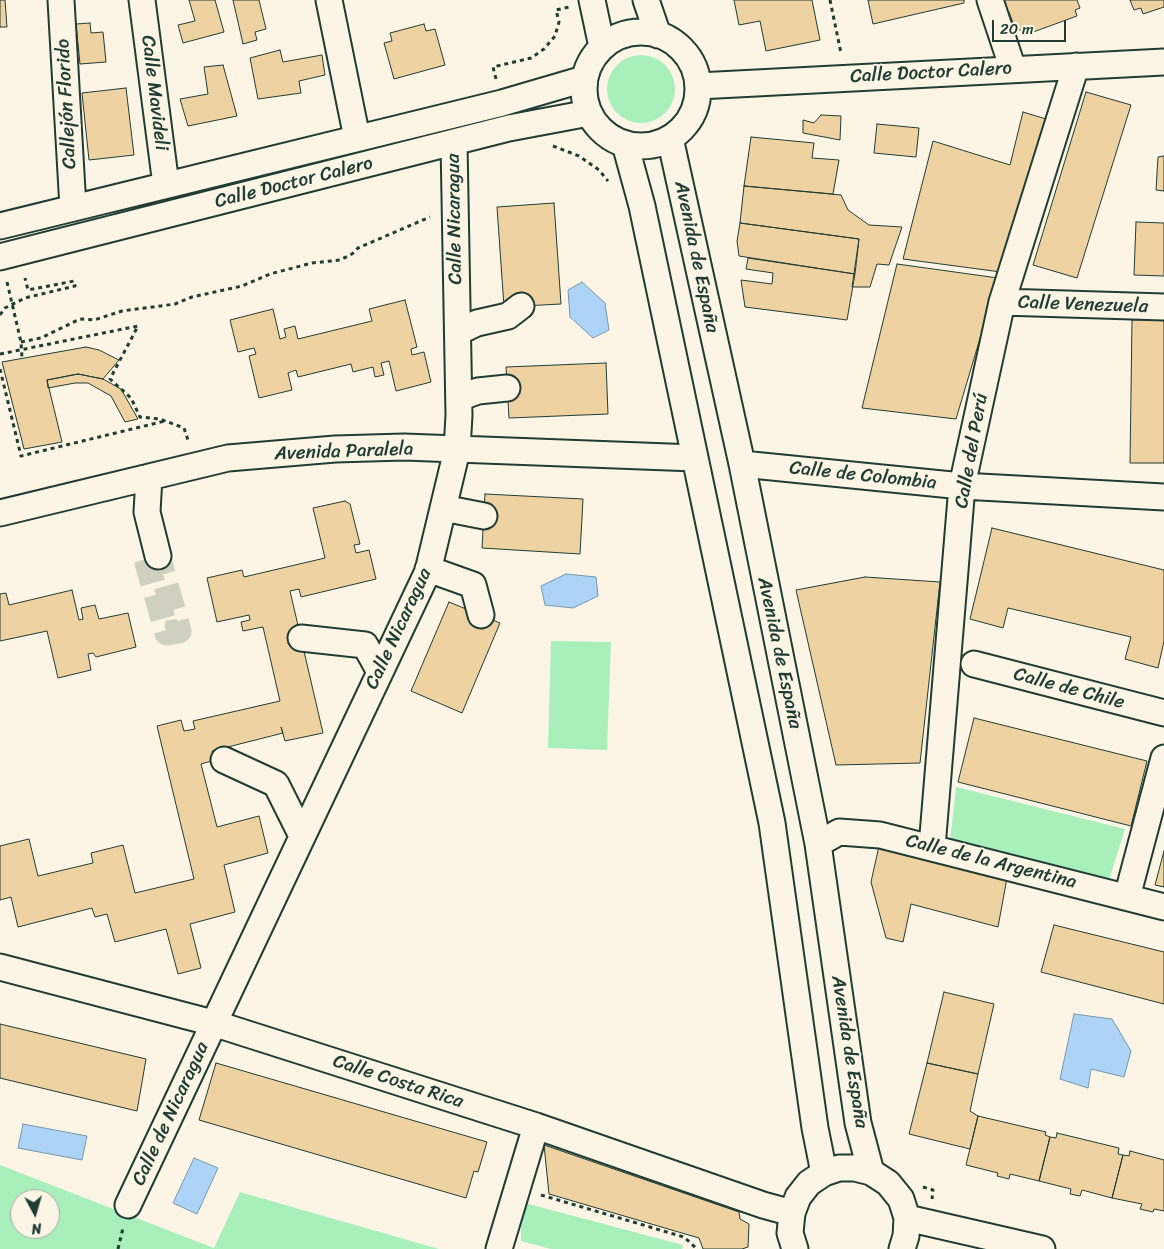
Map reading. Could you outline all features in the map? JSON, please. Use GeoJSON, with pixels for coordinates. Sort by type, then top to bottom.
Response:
{"type":"FeatureCollection","features":[{"type":"Feature","properties":{"kind":"street","name":"Callejón Florido"},"geometry":{"type":"LineString","coordinates":[[60,0],[73,208]]}},
{"type":"Feature","properties":{"kind":"street","name":"Calle Mavideli"},"geometry":{"type":"LineString","coordinates":[[142,0],[166,185]]}},
{"type":"Feature","properties":{"kind":"street"},"geometry":{"type":"LineString","coordinates":[[329,0],[357,138]]}},
{"type":"Feature","properties":{"kind":"street"},"geometry":{"type":"LineString","coordinates":[[592,0],[602,47]]}},
{"type":"Feature","properties":{"kind":"street"},"geometry":{"type":"LineString","coordinates":[[646,0],[658,35]]}},
{"type":"Feature","properties":{"kind":"street"},"geometry":{"type":"LineString","coordinates":[[990,0],[1013,69]]}},
{"type":"Feature","properties":{"kind":"street"},"geometry":{"type":"LineString","coordinates":[[638,32],[658,35],[671,40],[690,60],[696,72],[698,86],[694,110],[688,121],[670,138],[648,146],[625,144],[604,132],[589,113],[584,96],[584,79],[588,67],[602,47],[619,36],[638,32]]}},
{"type":"Feature","properties":{"kind":"street","name":"Calle Doctor Calero"},"geometry":{"type":"LineString","coordinates":[[698,86],[1164,62]]}},
{"type":"Feature","properties":{"kind":"street","name":"Calle del Perú"},"geometry":{"type":"LineString","coordinates":[[932,847],[962,486],[1002,302],[1076,66]]}},
{"type":"Feature","properties":{"kind":"street","name":"Calle Doctor Calero"},"geometry":{"type":"LineString","coordinates":[[0,226],[502,103],[584,79]]}},
{"type":"Feature","properties":{"kind":"street","name":"Calle Doctor Calero"},"geometry":{"type":"LineString","coordinates":[[0,257],[509,128],[589,113]]}},
{"type":"Feature","properties":{"kind":"street","name":"Avenida de España"},"geometry":{"type":"LineString","coordinates":[[670,138],[742,464],[818,844],[858,1123],[871,1172]]}},
{"type":"Feature","properties":{"kind":"street","name":"Calle Nicaragua"},"geometry":{"type":"LineString","coordinates":[[213,1023],[428,569],[457,450],[459,398],[454,143]]}},
{"type":"Feature","properties":{"kind":"street"},"geometry":{"type":"LineString","coordinates":[[625,144],[642,206],[772,823],[815,1128],[824,1173]]}},
{"type":"Feature","properties":{"kind":"street","name":"Calle Venezuela"},"geometry":{"type":"LineString","coordinates":[[1002,302],[1164,308]]}},
{"type":"Feature","properties":{"kind":"street"},"geometry":{"type":"LineString","coordinates":[[458,332],[478,323],[508,316],[521,306]]}},
{"type":"Feature","properties":{"kind":"street"},"geometry":{"type":"LineString","coordinates":[[459,398],[478,391],[507,388]]}},
{"type":"Feature","properties":{"kind":"street","name":"Avenida Paralela"},"geometry":{"type":"LineString","coordinates":[[0,513],[238,457],[335,449],[404,447],[695,458]]}},
{"type":"Feature","properties":{"kind":"street","name":"Calle de Colombia"},"geometry":{"type":"LineString","coordinates":[[742,464],[962,486],[1164,497]]}},
{"type":"Feature","properties":{"kind":"street"},"geometry":{"type":"LineString","coordinates":[[141,479],[152,558]]}},
{"type":"Feature","properties":{"kind":"street"},"geometry":{"type":"LineString","coordinates":[[443,508],[484,516]]}},
{"type":"Feature","properties":{"kind":"street"},"geometry":{"type":"LineString","coordinates":[[428,569],[473,586],[480,614]]}},
{"type":"Feature","properties":{"kind":"street"},"geometry":{"type":"LineString","coordinates":[[301,638],[364,645],[380,672]]}},
{"type":"Feature","properties":{"kind":"street","name":"Calle de Chile"},"geometry":{"type":"LineString","coordinates":[[974,664],[1164,714]]}},
{"type":"Feature","properties":{"kind":"street"},"geometry":{"type":"LineString","coordinates":[[1127,897],[1164,758]]}},
{"type":"Feature","properties":{"kind":"street"},"geometry":{"type":"LineString","coordinates":[[224,760],[276,784],[302,836]]}},
{"type":"Feature","properties":{"kind":"street","name":"Calle de la Argentina"},"geometry":{"type":"LineString","coordinates":[[818,844],[839,832],[880,835],[1164,907]]}},
{"type":"Feature","properties":{"kind":"street","name":"Calle Costa Rica"},"geometry":{"type":"LineString","coordinates":[[0,967],[213,1023],[536,1126],[763,1205],[792,1213]]}},
{"type":"Feature","properties":{"kind":"street","name":"Calle de Nicaragua"},"geometry":{"type":"LineString","coordinates":[[128,1205],[213,1023]]}},
{"type":"Feature","properties":{"kind":"street"},"geometry":{"type":"LineString","coordinates":[[499,1249],[536,1126]]}},
{"type":"Feature","properties":{"kind":"street"},"geometry":{"type":"LineString","coordinates":[[795,1249],[790,1233],[792,1213],[798,1197],[809,1183],[824,1173],[839,1168],[855,1168],[871,1172],[888,1183],[901,1199],[907,1218],[906,1236],[902,1249]]}},
{"type":"Feature","properties":{"kind":"street"},"geometry":{"type":"LineString","coordinates":[[907,1218],[1042,1249]]}},
{"type":"Feature","properties":{"kind":"path"},"geometry":{"type":"LineString","coordinates":[[502,103],[493,67],[531,58],[544,49],[555,36],[559,22],[556,10],[592,0]]}},
{"type":"Feature","properties":{"kind":"path"},"geometry":{"type":"LineString","coordinates":[[830,0],[846,78]]}},
{"type":"Feature","properties":{"kind":"path"},"geometry":{"type":"LineString","coordinates":[[22,342],[41,338],[80,320],[94,320],[122,311],[175,304],[192,297],[242,286],[270,274],[312,263],[340,260],[352,254],[358,248],[430,217]]}},
{"type":"Feature","properties":{"kind":"path"},"geometry":{"type":"LineString","coordinates":[[0,315],[5,308],[25,298],[75,286],[74,281],[28,290],[25,278]]}},
{"type":"Feature","properties":{"kind":"path"},"geometry":{"type":"LineString","coordinates":[[7,282],[22,342],[22,358]]}},
{"type":"Feature","properties":{"kind":"path"},"geometry":{"type":"LineString","coordinates":[[0,354],[138,326],[110,379],[131,398],[140,417],[165,421],[184,428],[188,440]]}},
{"type":"Feature","properties":{"kind":"path"},"geometry":{"type":"LineString","coordinates":[[0,369],[21,456],[165,421]]}},
{"type":"Feature","properties":{"kind":"path"},"geometry":{"type":"LineString","coordinates":[[540,1195],[684,1237],[697,1249]]}},
{"type":"Feature","properties":{"kind":"green space"},"geometry":{"type":"Polygon","coordinates":[[[641,55],[654,58],[665,65],[672,76],[675,89],[672,102],[665,113],[654,120],[641,123],[628,120],[617,113],[610,102],[607,89],[610,76],[617,65],[628,58],[641,55]]]}},
{"type":"Feature","properties":{"kind":"green space"},"geometry":{"type":"Polygon","coordinates":[[[551,641],[611,642],[607,750],[548,748],[551,641]]]}},
{"type":"Feature","properties":{"kind":"green space"},"geometry":{"type":"Polygon","coordinates":[[[956,787],[1125,829],[1109,880],[950,841],[956,787]]]}},
{"type":"Feature","properties":{"kind":"green space"},"geometry":{"type":"Polygon","coordinates":[[[0,1165],[214,1248],[240,1192],[439,1249],[0,1249],[0,1165]]]}},
{"type":"Feature","properties":{"kind":"green space"},"geometry":{"type":"Polygon","coordinates":[[[521,1202],[683,1245],[682,1249],[551,1249],[521,1241],[521,1202]]]}},
{"type":"Feature","properties":{"kind":"water"},"geometry":{"type":"Polygon","coordinates":[[[582,282],[605,303],[609,330],[593,338],[570,317],[568,290],[582,282]]]}},
{"type":"Feature","properties":{"kind":"water"},"geometry":{"type":"Polygon","coordinates":[[[566,574],[596,577],[598,596],[573,608],[545,605],[541,586],[566,574]]]}},
{"type":"Feature","properties":{"kind":"water"},"geometry":{"type":"Polygon","coordinates":[[[1074,1014],[1112,1019],[1131,1051],[1124,1077],[1091,1069],[1088,1088],[1060,1079],[1074,1014]]]}},
{"type":"Feature","properties":{"kind":"water"},"geometry":{"type":"Polygon","coordinates":[[[23,1124],[87,1136],[82,1160],[18,1148],[23,1124]]]}},
{"type":"Feature","properties":{"kind":"water"},"geometry":{"type":"Polygon","coordinates":[[[194,1158],[218,1168],[197,1214],[173,1203],[194,1158]]]}},
{"type":"Feature","properties":{"kind":"building"},"geometry":{"type":"Polygon","coordinates":[[[0,0],[5,0],[7,27],[0,27],[0,0]]]}},
{"type":"Feature","properties":{"kind":"building"},"geometry":{"type":"Polygon","coordinates":[[[189,0],[215,0],[224,32],[183,43],[178,25],[195,21],[189,0]]]}},
{"type":"Feature","properties":{"kind":"building"},"geometry":{"type":"Polygon","coordinates":[[[233,0],[259,0],[266,29],[255,32],[257,40],[243,44],[233,0]]]}},
{"type":"Feature","properties":{"kind":"building"},"geometry":{"type":"Polygon","coordinates":[[[734,0],[812,0],[820,40],[766,51],[760,21],[739,25],[734,0]]]}},
{"type":"Feature","properties":{"kind":"building"},"geometry":{"type":"Polygon","coordinates":[[[868,0],[964,0],[964,3],[873,24],[868,0]]]}},
{"type":"Feature","properties":{"kind":"building"},"geometry":{"type":"Polygon","coordinates":[[[998,0],[1077,0],[1080,8],[1075,10],[1077,16],[1025,35],[1023,29],[1016,31],[1009,12],[1003,14],[998,0]]]}},
{"type":"Feature","properties":{"kind":"building"},"geometry":{"type":"Polygon","coordinates":[[[1130,0],[1164,0],[1164,7],[1143,14],[1141,8],[1134,10],[1130,0]]]}},
{"type":"Feature","properties":{"kind":"building"},"geometry":{"type":"Polygon","coordinates":[[[90,23],[91,33],[103,32],[106,62],[80,64],[76,24],[90,23]]]}},
{"type":"Feature","properties":{"kind":"building"},"geometry":{"type":"Polygon","coordinates":[[[424,24],[426,31],[435,29],[445,65],[394,79],[384,43],[392,41],[390,33],[424,24]]]}},
{"type":"Feature","properties":{"kind":"building"},"geometry":{"type":"Polygon","coordinates":[[[280,50],[283,62],[322,55],[325,75],[299,81],[301,93],[258,99],[250,58],[280,50]]]}},
{"type":"Feature","properties":{"kind":"building"},"geometry":{"type":"Polygon","coordinates":[[[223,65],[237,116],[188,126],[180,99],[208,94],[204,67],[223,65]]]}},
{"type":"Feature","properties":{"kind":"building"},"geometry":{"type":"Polygon","coordinates":[[[126,88],[134,155],[89,160],[82,93],[126,88]]]}},
{"type":"Feature","properties":{"kind":"building"},"geometry":{"type":"Polygon","coordinates":[[[1086,92],[1131,105],[1077,278],[1033,265],[1086,92]]]}},
{"type":"Feature","properties":{"kind":"building"},"geometry":{"type":"Polygon","coordinates":[[[1023,112],[1046,119],[1001,272],[903,259],[933,141],[1010,165],[1023,112]]]}},
{"type":"Feature","properties":{"kind":"building"},"geometry":{"type":"Polygon","coordinates":[[[821,115],[841,116],[840,140],[803,133],[803,120],[814,123],[821,115]]]}},
{"type":"Feature","properties":{"kind":"building"},"geometry":{"type":"Polygon","coordinates":[[[877,124],[919,128],[916,157],[874,153],[877,124]]]}},
{"type":"Feature","properties":{"kind":"building"},"geometry":{"type":"Polygon","coordinates":[[[751,137],[814,143],[812,158],[839,160],[833,194],[744,186],[751,137]]]}},
{"type":"Feature","properties":{"kind":"building"},"geometry":{"type":"Polygon","coordinates":[[[1164,156],[1164,191],[1156,190],[1158,157],[1164,156]]]}},
{"type":"Feature","properties":{"kind":"building"},"geometry":{"type":"Polygon","coordinates":[[[744,186],[841,195],[848,210],[869,225],[902,227],[889,265],[877,264],[870,287],[852,287],[859,239],[740,223],[744,186]]]}},
{"type":"Feature","properties":{"kind":"building"},"geometry":{"type":"Polygon","coordinates":[[[554,203],[561,304],[504,307],[497,207],[554,203]]]}},
{"type":"Feature","properties":{"kind":"building"},"geometry":{"type":"Polygon","coordinates":[[[1136,222],[1164,223],[1164,276],[1134,275],[1136,222]]]}},
{"type":"Feature","properties":{"kind":"building"},"geometry":{"type":"Polygon","coordinates":[[[740,223],[859,239],[855,274],[739,256],[737,241],[740,223]]]}},
{"type":"Feature","properties":{"kind":"building"},"geometry":{"type":"Polygon","coordinates":[[[748,258],[855,274],[847,320],[745,307],[741,280],[772,284],[773,273],[746,269],[748,258]]]}},
{"type":"Feature","properties":{"kind":"building"},"geometry":{"type":"Polygon","coordinates":[[[897,264],[998,278],[956,419],[862,408],[897,264]]]}},
{"type":"Feature","properties":{"kind":"building"},"geometry":{"type":"Polygon","coordinates":[[[405,300],[417,347],[411,349],[412,355],[424,352],[431,382],[396,391],[389,361],[381,363],[384,375],[375,377],[373,367],[353,372],[351,364],[298,377],[296,370],[288,373],[292,390],[259,398],[249,356],[256,354],[254,348],[238,352],[230,320],[273,309],[280,339],[286,337],[284,329],[295,326],[298,339],[372,321],[369,309],[405,300]]]}},
{"type":"Feature","properties":{"kind":"building"},"geometry":{"type":"Polygon","coordinates":[[[1132,320],[1164,320],[1164,463],[1130,463],[1132,320]]]}},
{"type":"Feature","properties":{"kind":"building"},"geometry":{"type":"Polygon","coordinates":[[[86,347],[99,350],[119,360],[103,379],[78,374],[47,380],[62,442],[24,449],[2,362],[86,347]]]}},
{"type":"Feature","properties":{"kind":"building"},"geometry":{"type":"Polygon","coordinates":[[[606,363],[608,414],[509,418],[506,367],[606,363]]]}},
{"type":"Feature","properties":{"kind":"building"},"geometry":{"type":"Polygon","coordinates":[[[78,374],[103,379],[121,389],[138,419],[125,422],[111,396],[88,383],[75,383],[48,388],[47,380],[78,374]]]}},
{"type":"Feature","properties":{"kind":"building"},"geometry":{"type":"Polygon","coordinates":[[[485,494],[583,499],[580,554],[482,548],[485,494]]]}},
{"type":"Feature","properties":{"kind":"building"},"geometry":{"type":"Polygon","coordinates":[[[345,501],[350,504],[360,544],[354,545],[356,553],[369,550],[376,579],[301,597],[299,589],[290,591],[323,733],[285,741],[283,733],[212,751],[215,760],[201,764],[217,827],[259,816],[268,853],[224,865],[235,912],[190,924],[201,968],[178,974],[166,929],[115,942],[107,914],[95,917],[92,908],[18,927],[11,897],[0,900],[0,846],[29,839],[38,876],[93,863],[91,853],[123,845],[135,893],[194,879],[157,726],[181,720],[184,731],[195,729],[193,721],[280,701],[263,627],[243,631],[241,622],[250,620],[249,615],[217,622],[207,578],[242,570],[244,577],[325,558],[313,508],[345,501]]]}},
{"type":"Feature","properties":{"kind":"building"},"geometry":{"type":"Polygon","coordinates":[[[992,528],[1164,570],[1164,641],[1158,668],[1125,659],[1131,637],[1008,608],[1003,628],[970,619],[992,528]]]}},
{"type":"Feature","properties":{"kind":"building"},"geometry":{"type":"Polygon","coordinates":[[[865,577],[940,582],[920,763],[836,765],[796,590],[865,577]]]}},
{"type":"Feature","properties":{"kind":"building"},"geometry":{"type":"Polygon","coordinates":[[[72,590],[79,620],[83,619],[81,608],[95,605],[99,619],[128,613],[136,647],[96,657],[93,653],[88,654],[91,670],[58,678],[47,631],[0,641],[0,594],[6,593],[9,605],[72,590]]]}},
{"type":"Feature","properties":{"kind":"building"},"geometry":{"type":"Polygon","coordinates":[[[449,602],[500,623],[462,713],[411,691],[449,602]]]}},
{"type":"Feature","properties":{"kind":"building"},"geometry":{"type":"Polygon","coordinates":[[[974,718],[1147,761],[1131,826],[958,782],[974,718]]]}},
{"type":"Feature","properties":{"kind":"building"},"geometry":{"type":"Polygon","coordinates":[[[879,846],[1007,878],[998,927],[911,904],[903,942],[886,938],[871,882],[879,846]]]}},
{"type":"Feature","properties":{"kind":"building"},"geometry":{"type":"Polygon","coordinates":[[[1164,851],[1164,887],[1155,885],[1164,851]]]}},
{"type":"Feature","properties":{"kind":"building"},"geometry":{"type":"Polygon","coordinates":[[[1054,925],[1164,952],[1164,1004],[1041,972],[1054,925]]]}},
{"type":"Feature","properties":{"kind":"building"},"geometry":{"type":"Polygon","coordinates":[[[944,992],[994,1004],[978,1074],[927,1063],[944,992]]]}},
{"type":"Feature","properties":{"kind":"building"},"geometry":{"type":"Polygon","coordinates":[[[0,1024],[146,1059],[137,1111],[0,1078],[0,1024]]]}},
{"type":"Feature","properties":{"kind":"building"},"geometry":{"type":"Polygon","coordinates":[[[216,1063],[487,1142],[478,1172],[474,1171],[466,1198],[199,1120],[216,1063]]]}},
{"type":"Feature","properties":{"kind":"building"},"geometry":{"type":"Polygon","coordinates":[[[927,1063],[978,1074],[970,1111],[978,1116],[970,1149],[909,1134],[927,1063]]]}},
{"type":"Feature","properties":{"kind":"building"},"geometry":{"type":"Polygon","coordinates":[[[978,1116],[1046,1132],[1045,1135],[1050,1137],[1039,1181],[1010,1174],[1009,1179],[997,1176],[998,1173],[966,1165],[978,1116]]]}},
{"type":"Feature","properties":{"kind":"building"},"geometry":{"type":"Polygon","coordinates":[[[1057,1133],[1119,1148],[1118,1154],[1123,1155],[1112,1198],[1082,1190],[1080,1196],[1070,1194],[1071,1189],[1039,1181],[1050,1137],[1056,1138],[1057,1133]]]}},
{"type":"Feature","properties":{"kind":"building"},"geometry":{"type":"Polygon","coordinates":[[[544,1145],[739,1212],[740,1219],[749,1224],[748,1247],[742,1249],[703,1249],[699,1238],[549,1194],[544,1145]]]}},
{"type":"Feature","properties":{"kind":"building"},"geometry":{"type":"Polygon","coordinates":[[[1130,1151],[1164,1160],[1164,1211],[1154,1209],[1153,1212],[1140,1209],[1142,1204],[1112,1198],[1123,1155],[1129,1156],[1130,1151]]]}},
{"type":"Feature","properties":{"kind":"tunnel"},"geometry":{"type":"LineString","coordinates":[[146,559],[167,633],[179,631],[158,556]]}}]}
